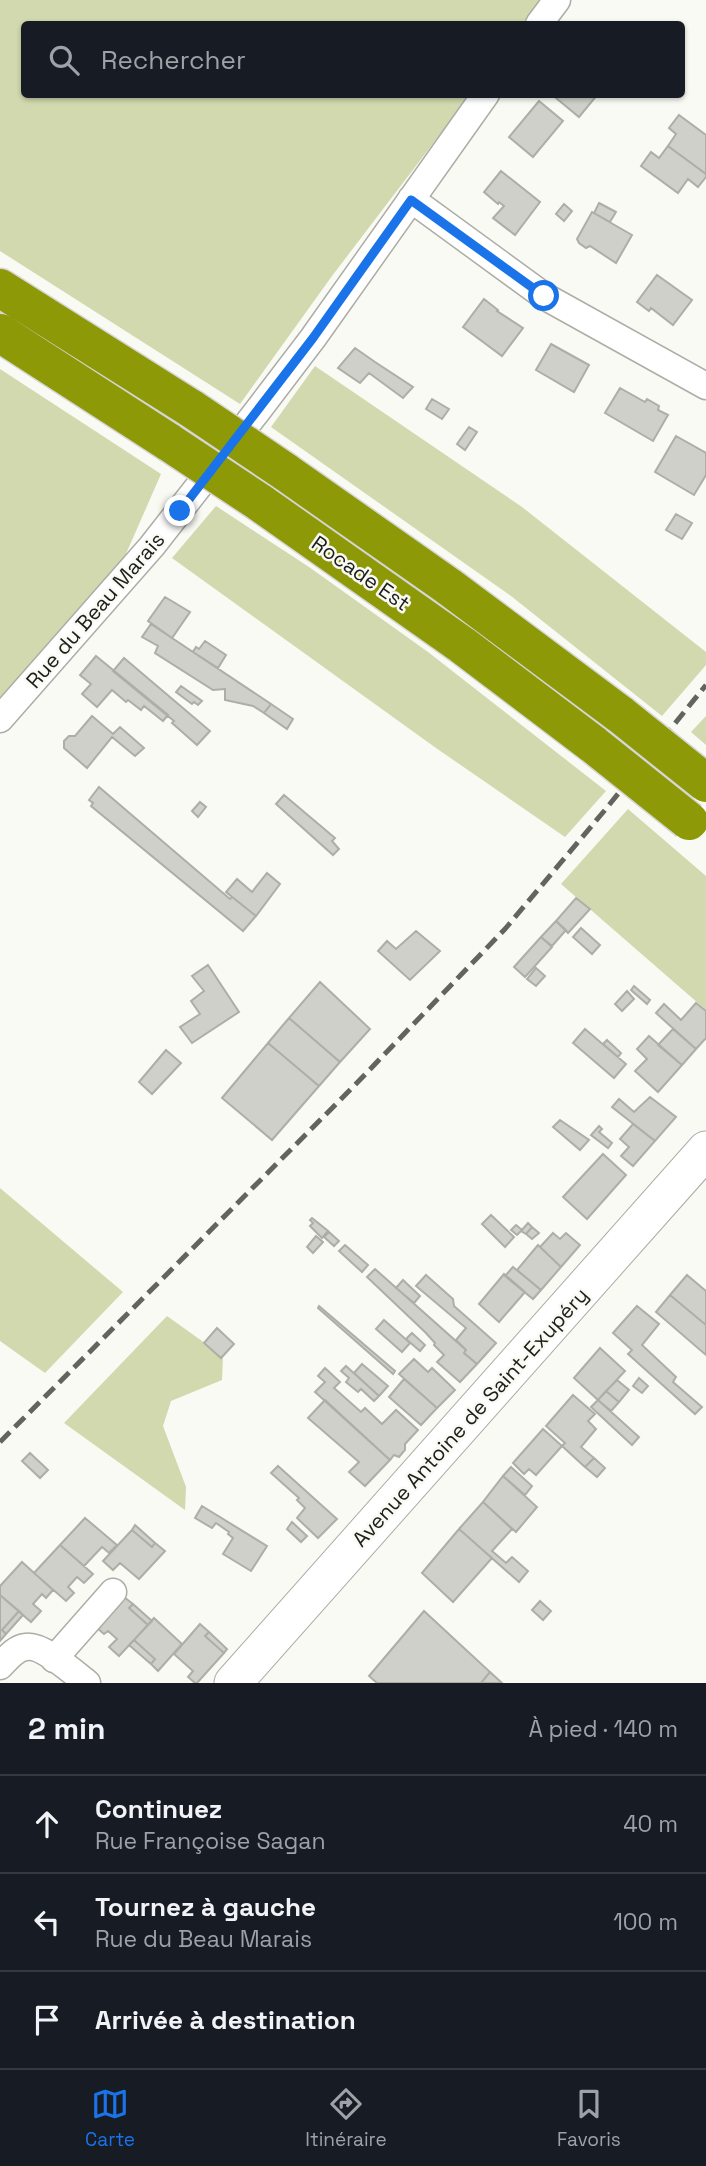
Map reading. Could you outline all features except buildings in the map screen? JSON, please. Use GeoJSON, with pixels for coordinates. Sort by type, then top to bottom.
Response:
{"type":"FeatureCollection","features":[{"type":"Feature","properties":{"kind":"highway","name":"Rocade Est"},"geometry":{"type":"LineString","coordinates":[[0,288],[192,409],[284,471],[448,586],[621,715],[706,783]]}},
{"type":"Feature","properties":{"kind":"highway","name":"Rocade Est"},"geometry":{"type":"LineString","coordinates":[[0,333],[259,502],[400,600],[594,745],[697,828]]}},
{"type":"Feature","properties":{"kind":"main road","name":"Avenue Antoine de Saint-Exupéry"},"geometry":{"type":"LineString","coordinates":[[233,1683],[706,1150]]}},
{"type":"Feature","properties":{"kind":"main road","name":"Avenue Antoine de Saint-Exupéry"},"geometry":{"type":"LineString","coordinates":[[262,1683],[706,1183]]}},
{"type":"Feature","properties":{"kind":"street"},"geometry":{"type":"LineString","coordinates":[[541,21],[557,0]]}},
{"type":"Feature","properties":{"kind":"street","name":"Rue du Beau Marais"},"geometry":{"type":"LineString","coordinates":[[0,719],[152,547],[297,360],[483,98]]}},
{"type":"Feature","properties":{"kind":"street"},"geometry":{"type":"LineString","coordinates":[[411,200],[544,296],[706,386]]}},
{"type":"Feature","properties":{"kind":"street"},"geometry":{"type":"LineString","coordinates":[[54,1659],[113,1592]]}},
{"type":"Feature","properties":{"kind":"street"},"geometry":{"type":"LineString","coordinates":[[0,1666],[19,1649],[28,1646],[38,1648],[87,1683]]}},
{"type":"Feature","properties":{"kind":"green space"},"geometry":{"type":"Polygon","coordinates":[[[0,0],[542,0],[525,21],[21,21],[21,98],[468,98],[332,276],[240,404],[0,251],[0,0]]]}},
{"type":"Feature","properties":{"kind":"green space"},"geometry":{"type":"Polygon","coordinates":[[[315,366],[522,507],[706,652],[706,665],[662,716],[511,596],[271,427],[315,366]]]}},
{"type":"Feature","properties":{"kind":"green space"},"geometry":{"type":"Polygon","coordinates":[[[0,369],[161,474],[122,563],[0,702],[0,369]]]}},
{"type":"Feature","properties":{"kind":"green space"},"geometry":{"type":"Polygon","coordinates":[[[216,506],[309,567],[428,652],[606,791],[565,837],[436,748],[172,558],[216,506]]]}},
{"type":"Feature","properties":{"kind":"green space"},"geometry":{"type":"Polygon","coordinates":[[[706,716],[706,745],[691,732],[706,716]]]}},
{"type":"Feature","properties":{"kind":"green space"},"geometry":{"type":"Polygon","coordinates":[[[628,809],[706,876],[706,1010],[561,884],[628,809]]]}},
{"type":"Feature","properties":{"kind":"green space"},"geometry":{"type":"Polygon","coordinates":[[[0,1188],[123,1292],[45,1373],[0,1341],[0,1188]]]}},
{"type":"Feature","properties":{"kind":"green space"},"geometry":{"type":"Polygon","coordinates":[[[167,1316],[223,1356],[222,1380],[171,1401],[163,1426],[186,1487],[185,1510],[64,1423],[167,1316]]]}},
{"type":"Feature","properties":{"kind":"railway"},"geometry":{"type":"LineString","coordinates":[[0,1442],[353,1087],[505,929],[706,685]]}},
{"type":"Feature","properties":{"kind":"route"},"geometry":{"type":"LineString","coordinates":[[180,511],[313,338],[411,200],[544,296]]}}]}
